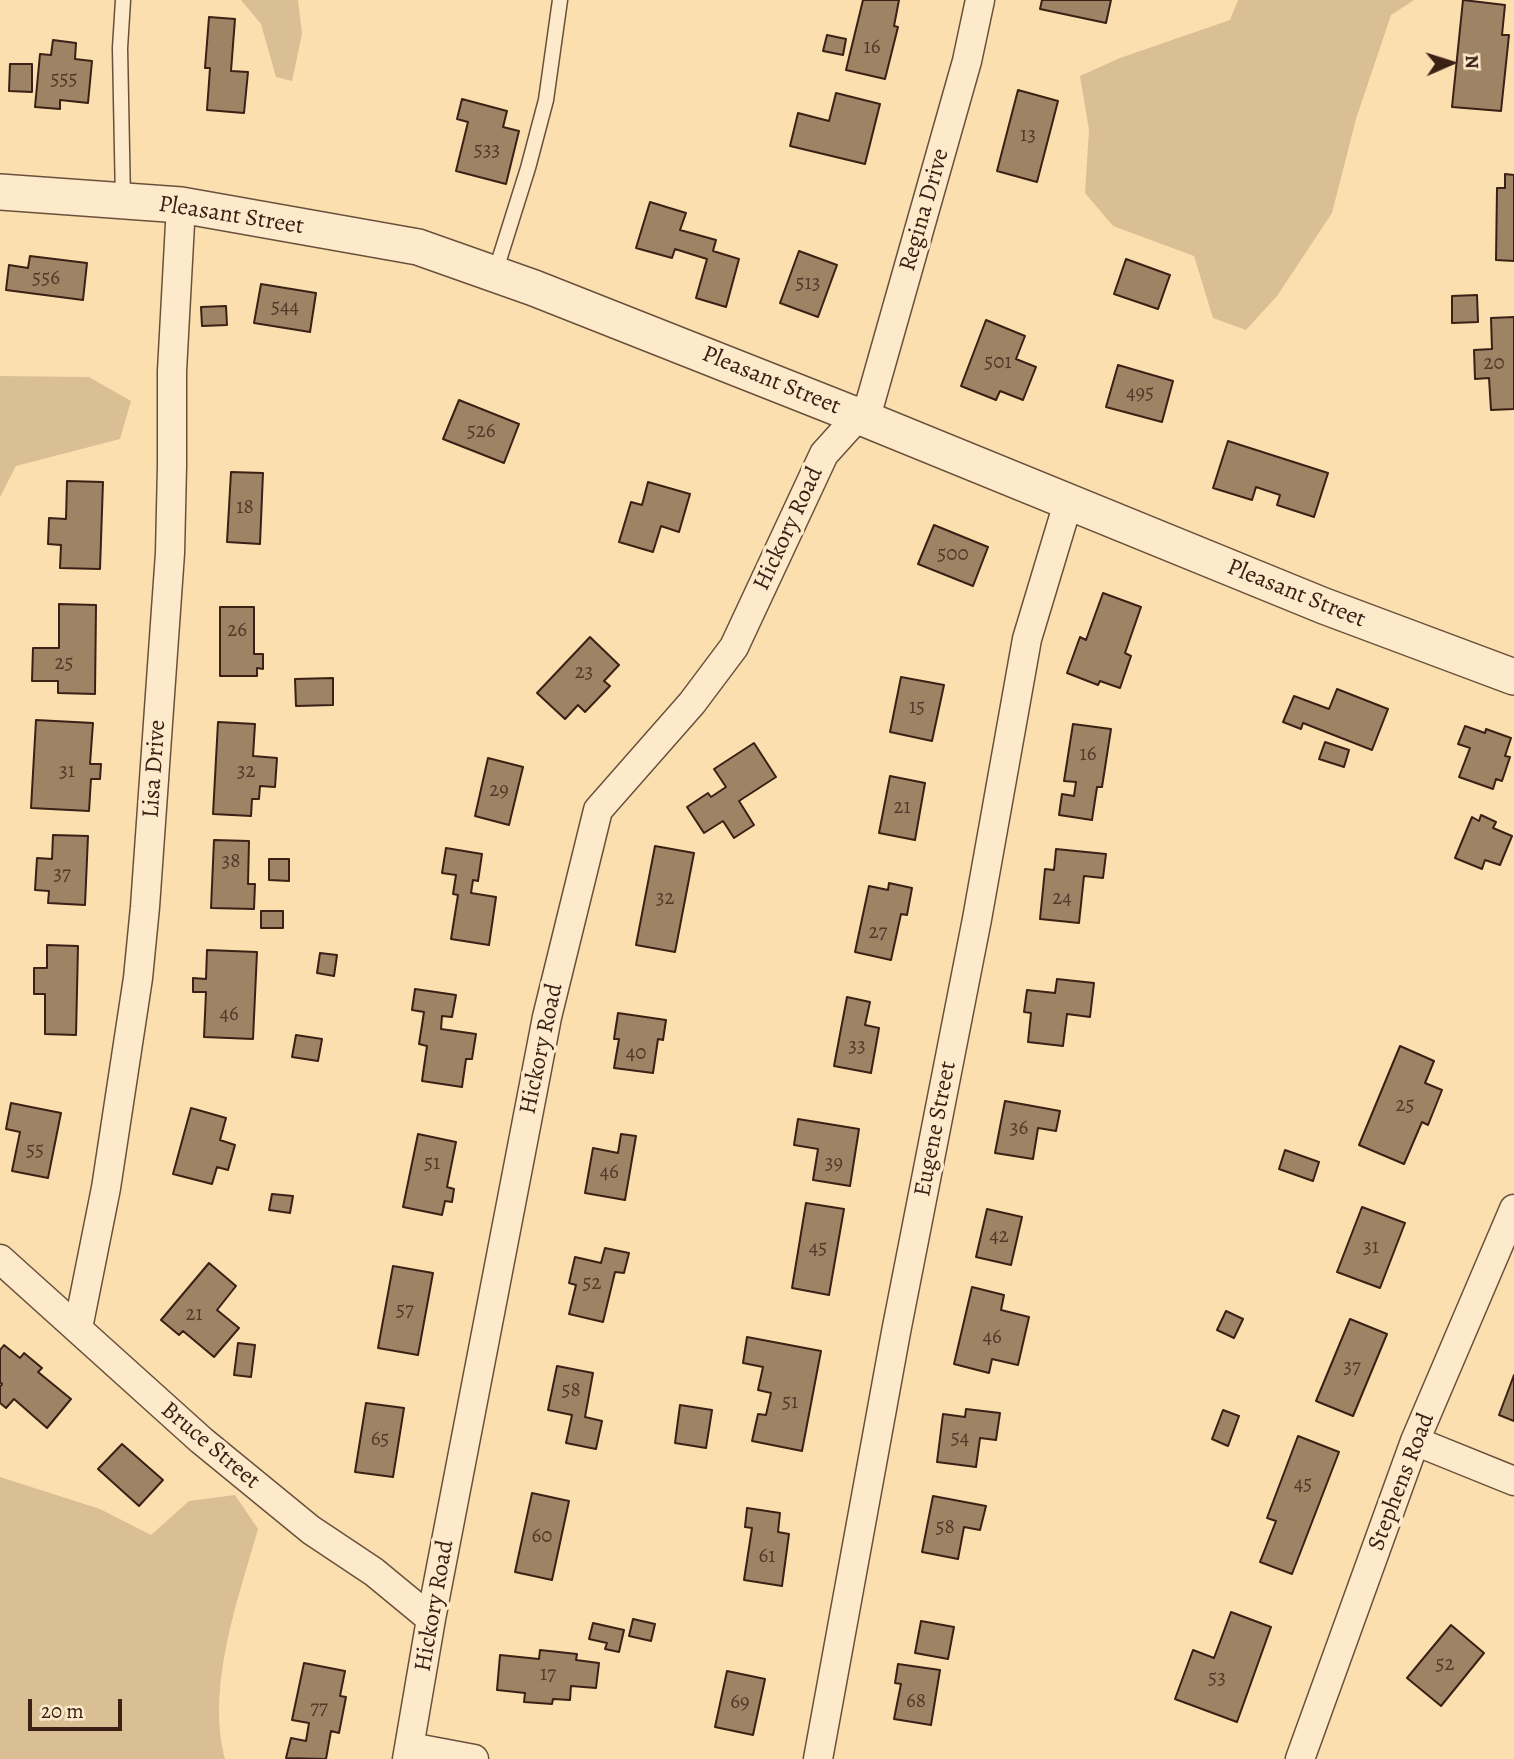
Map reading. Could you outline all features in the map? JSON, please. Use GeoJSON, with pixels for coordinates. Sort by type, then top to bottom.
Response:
{"type":"FeatureCollection","features":[{"type":"Feature","properties":{"kind":"street","name":"Regina Drive"},"geometry":{"type":"LineString","coordinates":[[858,416],[870,403],[967,61],[980,0]]}},
{"type":"Feature","properties":{"kind":"street","name":"Pleasant Street"},"geometry":{"type":"LineString","coordinates":[[0,192],[181,205],[418,247],[495,274],[858,416],[1324,606],[1514,677]]}},
{"type":"Feature","properties":{"kind":"street","name":"Lisa Drive"},"geometry":{"type":"LineString","coordinates":[[78,1328],[106,1188],[138,978],[145,907],[170,553],[172,371],[181,205]]}},
{"type":"Feature","properties":{"kind":"street","name":"Hickory Road"},"geometry":{"type":"LineString","coordinates":[[408,1753],[431,1619],[547,1017],[598,810],[692,703],[734,647],[824,454],[858,416]]}},
{"type":"Feature","properties":{"kind":"street","name":"Eugene Street"},"geometry":{"type":"LineString","coordinates":[[818,1759],[896,1332],[977,919],[1027,639],[1068,503]]}},
{"type":"Feature","properties":{"kind":"street","name":"Stephens Road"},"geometry":{"type":"LineString","coordinates":[[1300,1759],[1415,1441],[1514,1209]]}},
{"type":"Feature","properties":{"kind":"street","name":"Bruce Street"},"geometry":{"type":"LineString","coordinates":[[0,1258],[201,1440],[311,1530],[374,1572],[431,1619]]}},
{"type":"Feature","properties":{"kind":"street"},"geometry":{"type":"LineString","coordinates":[[1415,1441],[1514,1481]]}},
{"type":"Feature","properties":{"kind":"street"},"geometry":{"type":"LineString","coordinates":[[408,1753],[474,1759]]}},
{"type":"Feature","properties":{"kind":"lane"},"geometry":{"type":"LineString","coordinates":[[123,0],[120,48],[123,201]]}},
{"type":"Feature","properties":{"kind":"lane"},"geometry":{"type":"LineString","coordinates":[[495,274],[546,100],[560,0]]}},
{"type":"Feature","properties":{"kind":"shaded area"},"geometry":{"type":"Polygon","coordinates":[[[241,0],[298,0],[302,34],[292,81],[276,77],[261,24],[241,0]]]}},
{"type":"Feature","properties":{"kind":"shaded area"},"geometry":{"type":"Polygon","coordinates":[[[1238,0],[1414,0],[1391,15],[1356,119],[1332,213],[1277,296],[1246,330],[1213,318],[1194,256],[1113,226],[1085,193],[1089,130],[1080,76],[1120,58],[1230,20],[1238,0]]]}},
{"type":"Feature","properties":{"kind":"shaded area"},"geometry":{"type":"Polygon","coordinates":[[[0,376],[89,377],[131,401],[120,439],[16,466],[0,497],[0,376]]]}},
{"type":"Feature","properties":{"kind":"shaded area"},"geometry":{"type":"Polygon","coordinates":[[[0,1477],[100,1509],[151,1535],[189,1501],[235,1495],[258,1529],[234,1614],[222,1673],[220,1731],[225,1759],[0,1759],[0,1477]]]}},
{"type":"Feature","properties":{"kind":"building"},"geometry":{"type":"Polygon","coordinates":[[[863,0],[899,0],[894,26],[898,27],[885,79],[846,70],[863,0]]]}},
{"type":"Feature","properties":{"kind":"building"},"geometry":{"type":"Polygon","coordinates":[[[1042,0],[1111,0],[1106,23],[1040,9],[1042,0]]]}},
{"type":"Feature","properties":{"kind":"building"},"geometry":{"type":"Polygon","coordinates":[[[1463,0],[1505,5],[1502,35],[1509,35],[1501,111],[1452,107],[1463,0]]]}},
{"type":"Feature","properties":{"kind":"building"},"geometry":{"type":"Polygon","coordinates":[[[209,17],[235,19],[231,71],[248,72],[244,113],[207,110],[210,68],[205,68],[209,17]]]}},
{"type":"Feature","properties":{"kind":"building"},"geometry":{"type":"Polygon","coordinates":[[[827,35],[846,39],[843,55],[823,51],[827,35]]]}},
{"type":"Feature","properties":{"kind":"building"},"geometry":{"type":"Polygon","coordinates":[[[53,40],[76,43],[75,59],[92,61],[88,103],[60,100],[60,109],[35,107],[40,54],[51,55],[53,40]]]}},
{"type":"Feature","properties":{"kind":"building"},"geometry":{"type":"Polygon","coordinates":[[[10,64],[32,64],[32,92],[9,91],[10,64]]]}},
{"type":"Feature","properties":{"kind":"building"},"geometry":{"type":"Polygon","coordinates":[[[1018,90],[1058,101],[1037,182],[997,171],[1018,90]]]}},
{"type":"Feature","properties":{"kind":"building"},"geometry":{"type":"Polygon","coordinates":[[[836,93],[880,104],[865,164],[790,146],[798,113],[829,121],[836,93]]]}},
{"type":"Feature","properties":{"kind":"building"},"geometry":{"type":"Polygon","coordinates":[[[462,99],[507,111],[503,127],[519,131],[506,184],[456,171],[468,122],[457,119],[462,99]]]}},
{"type":"Feature","properties":{"kind":"building"},"geometry":{"type":"Polygon","coordinates":[[[1505,174],[1514,175],[1514,261],[1496,260],[1497,188],[1505,188],[1505,174]]]}},
{"type":"Feature","properties":{"kind":"building"},"geometry":{"type":"Polygon","coordinates":[[[650,202],[686,213],[680,230],[716,240],[713,251],[739,259],[726,307],[696,298],[707,259],[675,249],[672,258],[636,248],[650,202]]]}},
{"type":"Feature","properties":{"kind":"building"},"geometry":{"type":"Polygon","coordinates":[[[799,251],[837,265],[818,317],[780,303],[799,251]]]}},
{"type":"Feature","properties":{"kind":"building"},"geometry":{"type":"Polygon","coordinates":[[[30,256],[87,263],[83,300],[6,290],[9,265],[28,268],[30,256]]]}},
{"type":"Feature","properties":{"kind":"building"},"geometry":{"type":"Polygon","coordinates":[[[1126,259],[1170,275],[1158,309],[1114,294],[1126,259]]]}},
{"type":"Feature","properties":{"kind":"building"},"geometry":{"type":"Polygon","coordinates":[[[261,284],[316,293],[310,332],[254,323],[261,284]]]}},
{"type":"Feature","properties":{"kind":"building"},"geometry":{"type":"Polygon","coordinates":[[[1477,295],[1478,322],[1452,323],[1452,296],[1477,295]]]}},
{"type":"Feature","properties":{"kind":"building"},"geometry":{"type":"Polygon","coordinates":[[[226,306],[227,325],[202,326],[201,307],[226,306]]]}},
{"type":"Feature","properties":{"kind":"building"},"geometry":{"type":"Polygon","coordinates":[[[1514,317],[1514,409],[1491,410],[1489,378],[1475,379],[1474,350],[1492,349],[1491,318],[1514,317]]]}},
{"type":"Feature","properties":{"kind":"building"},"geometry":{"type":"Polygon","coordinates":[[[986,320],[1025,336],[1016,359],[1036,367],[1023,400],[1000,391],[996,400],[961,386],[986,320]]]}},
{"type":"Feature","properties":{"kind":"building"},"geometry":{"type":"Polygon","coordinates":[[[1118,365],[1173,381],[1162,422],[1106,407],[1118,365]]]}},
{"type":"Feature","properties":{"kind":"building"},"geometry":{"type":"Polygon","coordinates":[[[459,400],[519,424],[504,463],[443,439],[459,400]]]}},
{"type":"Feature","properties":{"kind":"building"},"geometry":{"type":"Polygon","coordinates":[[[1228,441],[1328,473],[1314,517],[1277,505],[1280,495],[1256,487],[1252,500],[1213,488],[1228,441]]]}},
{"type":"Feature","properties":{"kind":"building"},"geometry":{"type":"Polygon","coordinates":[[[231,472],[263,473],[260,544],[227,542],[231,472]]]}},
{"type":"Feature","properties":{"kind":"building"},"geometry":{"type":"Polygon","coordinates":[[[67,481],[103,482],[100,569],[60,568],[61,545],[48,544],[49,518],[66,519],[67,481]]]}},
{"type":"Feature","properties":{"kind":"building"},"geometry":{"type":"Polygon","coordinates":[[[648,482],[690,494],[679,532],[661,526],[653,552],[619,542],[631,502],[642,505],[648,482]]]}},
{"type":"Feature","properties":{"kind":"building"},"geometry":{"type":"Polygon","coordinates":[[[934,525],[988,547],[973,586],[918,564],[934,525]]]}},
{"type":"Feature","properties":{"kind":"building"},"geometry":{"type":"Polygon","coordinates":[[[1103,593],[1141,607],[1125,653],[1131,656],[1120,688],[1100,681],[1098,685],[1067,673],[1080,637],[1086,640],[1103,593]]]}},
{"type":"Feature","properties":{"kind":"building"},"geometry":{"type":"Polygon","coordinates":[[[59,604],[96,605],[95,694],[58,693],[58,681],[32,681],[33,648],[59,648],[59,604]]]}},
{"type":"Feature","properties":{"kind":"building"},"geometry":{"type":"Polygon","coordinates":[[[220,607],[254,607],[254,654],[263,654],[263,669],[257,668],[257,676],[220,676],[220,607]]]}},
{"type":"Feature","properties":{"kind":"building"},"geometry":{"type":"Polygon","coordinates":[[[590,637],[619,665],[604,681],[610,686],[585,712],[578,705],[565,719],[537,693],[590,637]]]}},
{"type":"Feature","properties":{"kind":"building"},"geometry":{"type":"Polygon","coordinates":[[[901,677],[944,685],[932,741],[890,732],[901,677]]]}},
{"type":"Feature","properties":{"kind":"building"},"geometry":{"type":"Polygon","coordinates":[[[333,678],[333,705],[296,706],[295,679],[333,678]]]}},
{"type":"Feature","properties":{"kind":"building"},"geometry":{"type":"Polygon","coordinates":[[[1337,689],[1388,709],[1372,750],[1303,723],[1301,729],[1283,722],[1294,696],[1329,709],[1337,689]]]}},
{"type":"Feature","properties":{"kind":"building"},"geometry":{"type":"Polygon","coordinates":[[[36,720],[93,723],[90,764],[101,764],[100,779],[91,779],[89,811],[31,808],[36,720]]]}},
{"type":"Feature","properties":{"kind":"building"},"geometry":{"type":"Polygon","coordinates":[[[218,722],[255,724],[253,756],[277,758],[275,787],[260,786],[259,799],[252,799],[251,816],[213,814],[218,722]]]}},
{"type":"Feature","properties":{"kind":"building"},"geometry":{"type":"Polygon","coordinates":[[[1073,724],[1111,729],[1102,787],[1097,787],[1092,820],[1059,815],[1062,794],[1074,796],[1076,782],[1064,781],[1073,724]]]}},
{"type":"Feature","properties":{"kind":"building"},"geometry":{"type":"Polygon","coordinates":[[[1465,726],[1485,733],[1486,729],[1511,738],[1505,756],[1510,757],[1502,781],[1496,779],[1493,789],[1459,777],[1470,748],[1458,744],[1465,726]]]}},
{"type":"Feature","properties":{"kind":"building"},"geometry":{"type":"Polygon","coordinates":[[[1325,742],[1349,750],[1344,767],[1319,759],[1325,742]]]}},
{"type":"Feature","properties":{"kind":"building"},"geometry":{"type":"Polygon","coordinates":[[[754,743],[776,777],[739,801],[754,825],[734,838],[723,821],[704,833],[687,807],[708,793],[711,797],[726,787],[714,769],[754,743]]]}},
{"type":"Feature","properties":{"kind":"building"},"geometry":{"type":"Polygon","coordinates":[[[488,758],[523,767],[509,825],[475,816],[488,758]]]}},
{"type":"Feature","properties":{"kind":"building"},"geometry":{"type":"Polygon","coordinates":[[[890,776],[925,783],[915,840],[879,833],[890,776]]]}},
{"type":"Feature","properties":{"kind":"building"},"geometry":{"type":"Polygon","coordinates":[[[1481,815],[1496,822],[1493,828],[1512,836],[1500,865],[1485,860],[1482,869],[1455,858],[1472,817],[1479,821],[1481,815]]]}},
{"type":"Feature","properties":{"kind":"building"},"geometry":{"type":"Polygon","coordinates":[[[53,835],[88,836],[85,905],[48,903],[49,891],[35,890],[37,858],[52,859],[53,835]]]}},
{"type":"Feature","properties":{"kind":"building"},"geometry":{"type":"Polygon","coordinates":[[[214,840],[249,841],[248,884],[255,884],[254,909],[211,908],[214,840]]]}},
{"type":"Feature","properties":{"kind":"building"},"geometry":{"type":"Polygon","coordinates":[[[655,846],[694,853],[675,952],[636,945],[655,846]]]}},
{"type":"Feature","properties":{"kind":"building"},"geometry":{"type":"Polygon","coordinates":[[[446,848],[482,854],[478,881],[473,880],[471,893],[496,897],[489,945],[451,939],[458,895],[453,894],[456,875],[442,873],[446,848]]]}},
{"type":"Feature","properties":{"kind":"building"},"geometry":{"type":"Polygon","coordinates":[[[1056,849],[1106,854],[1103,878],[1084,876],[1079,923],[1040,919],[1045,869],[1054,870],[1056,849]]]}},
{"type":"Feature","properties":{"kind":"building"},"geometry":{"type":"Polygon","coordinates":[[[269,859],[289,859],[289,881],[269,880],[269,859]]]}},
{"type":"Feature","properties":{"kind":"building"},"geometry":{"type":"Polygon","coordinates":[[[889,883],[912,888],[907,915],[901,914],[891,960],[855,952],[869,886],[888,890],[889,883]]]}},
{"type":"Feature","properties":{"kind":"building"},"geometry":{"type":"Polygon","coordinates":[[[261,911],[283,911],[283,928],[261,928],[261,911]]]}},
{"type":"Feature","properties":{"kind":"building"},"geometry":{"type":"Polygon","coordinates":[[[47,945],[78,946],[76,1035],[45,1034],[45,994],[34,994],[34,968],[47,968],[47,945]]]}},
{"type":"Feature","properties":{"kind":"building"},"geometry":{"type":"Polygon","coordinates":[[[207,950],[257,952],[253,1039],[204,1037],[206,992],[193,992],[193,978],[206,979],[207,950]]]}},
{"type":"Feature","properties":{"kind":"building"},"geometry":{"type":"Polygon","coordinates":[[[320,953],[337,955],[334,976],[317,973],[320,953]]]}},
{"type":"Feature","properties":{"kind":"building"},"geometry":{"type":"Polygon","coordinates":[[[1057,979],[1094,983],[1090,1017],[1067,1014],[1063,1046],[1028,1042],[1031,1013],[1024,1012],[1027,990],[1055,993],[1057,979]]]}},
{"type":"Feature","properties":{"kind":"building"},"geometry":{"type":"Polygon","coordinates":[[[415,989],[456,995],[452,1017],[442,1016],[441,1029],[476,1034],[472,1059],[466,1059],[462,1087],[422,1081],[427,1046],[419,1044],[424,1012],[412,1010],[415,989]]]}},
{"type":"Feature","properties":{"kind":"building"},"geometry":{"type":"Polygon","coordinates":[[[847,997],[870,1002],[865,1025],[879,1028],[871,1073],[834,1066],[847,997]]]}},
{"type":"Feature","properties":{"kind":"building"},"geometry":{"type":"Polygon","coordinates":[[[618,1013],[666,1020],[663,1040],[658,1039],[653,1073],[614,1068],[619,1039],[614,1039],[618,1013]]]}},
{"type":"Feature","properties":{"kind":"building"},"geometry":{"type":"Polygon","coordinates":[[[296,1035],[322,1039],[318,1061],[292,1057],[296,1035]]]}},
{"type":"Feature","properties":{"kind":"building"},"geometry":{"type":"Polygon","coordinates":[[[1400,1046],[1434,1061],[1425,1083],[1442,1090],[1428,1125],[1422,1122],[1404,1164],[1359,1145],[1400,1046]]]}},
{"type":"Feature","properties":{"kind":"building"},"geometry":{"type":"Polygon","coordinates":[[[1005,1101],[1060,1111],[1056,1131],[1038,1128],[1033,1159],[995,1153],[1005,1101]]]}},
{"type":"Feature","properties":{"kind":"building"},"geometry":{"type":"Polygon","coordinates":[[[11,1103],[61,1113],[48,1178],[12,1171],[20,1132],[6,1129],[11,1103]]]}},
{"type":"Feature","properties":{"kind":"building"},"geometry":{"type":"Polygon","coordinates":[[[191,1108],[226,1118],[220,1140],[235,1145],[228,1170],[217,1167],[212,1184],[173,1174],[191,1108]]]}},
{"type":"Feature","properties":{"kind":"building"},"geometry":{"type":"Polygon","coordinates":[[[798,1119],[859,1129],[850,1186],[813,1180],[818,1149],[794,1145],[798,1119]]]}},
{"type":"Feature","properties":{"kind":"building"},"geometry":{"type":"Polygon","coordinates":[[[418,1134],[456,1142],[447,1187],[454,1189],[452,1202],[445,1201],[442,1215],[403,1207],[418,1134]]]}},
{"type":"Feature","properties":{"kind":"building"},"geometry":{"type":"Polygon","coordinates":[[[621,1134],[636,1136],[625,1200],[585,1193],[593,1148],[618,1153],[621,1134]]]}},
{"type":"Feature","properties":{"kind":"building"},"geometry":{"type":"Polygon","coordinates":[[[1285,1150],[1319,1162],[1313,1181],[1279,1169],[1285,1150]]]}},
{"type":"Feature","properties":{"kind":"building"},"geometry":{"type":"Polygon","coordinates":[[[272,1194],[293,1196],[290,1213],[269,1210],[272,1194]]]}},
{"type":"Feature","properties":{"kind":"building"},"geometry":{"type":"Polygon","coordinates":[[[806,1203],[844,1209],[829,1295],[792,1288],[806,1203]]]}},
{"type":"Feature","properties":{"kind":"building"},"geometry":{"type":"Polygon","coordinates":[[[1362,1207],[1405,1223],[1380,1288],[1337,1272],[1362,1207]]]}},
{"type":"Feature","properties":{"kind":"building"},"geometry":{"type":"Polygon","coordinates":[[[987,1209],[1022,1217],[1011,1265],[976,1257],[987,1209]]]}},
{"type":"Feature","properties":{"kind":"building"},"geometry":{"type":"Polygon","coordinates":[[[605,1248],[629,1253],[624,1273],[615,1272],[603,1322],[569,1314],[576,1285],[569,1283],[575,1257],[601,1263],[605,1248]]]}},
{"type":"Feature","properties":{"kind":"building"},"geometry":{"type":"Polygon","coordinates":[[[209,1263],[236,1286],[217,1310],[239,1328],[214,1357],[183,1331],[179,1335],[161,1320],[209,1263]]]}},
{"type":"Feature","properties":{"kind":"building"},"geometry":{"type":"Polygon","coordinates":[[[393,1266],[433,1273],[418,1355],[378,1348],[393,1266]]]}},
{"type":"Feature","properties":{"kind":"building"},"geometry":{"type":"Polygon","coordinates":[[[972,1287],[1004,1295],[1001,1310],[1029,1317],[1018,1365],[992,1359],[989,1373],[954,1364],[972,1287]]]}},
{"type":"Feature","properties":{"kind":"building"},"geometry":{"type":"Polygon","coordinates":[[[1226,1311],[1243,1319],[1234,1338],[1217,1330],[1226,1311]]]}},
{"type":"Feature","properties":{"kind":"building"},"geometry":{"type":"Polygon","coordinates":[[[1350,1319],[1387,1334],[1353,1416],[1316,1401],[1350,1319]]]}},
{"type":"Feature","properties":{"kind":"building"},"geometry":{"type":"Polygon","coordinates":[[[747,1337],[821,1351],[802,1451],[752,1441],[758,1414],[766,1415],[771,1393],[758,1390],[763,1367],[743,1363],[747,1337]]]}},
{"type":"Feature","properties":{"kind":"building"},"geometry":{"type":"Polygon","coordinates":[[[238,1343],[255,1345],[251,1377],[234,1375],[238,1343]]]}},
{"type":"Feature","properties":{"kind":"building"},"geometry":{"type":"Polygon","coordinates":[[[4,1345],[20,1358],[24,1353],[42,1368],[38,1372],[71,1399],[47,1428],[14,1399],[6,1408],[0,1403],[0,1350],[4,1345]]]}},
{"type":"Feature","properties":{"kind":"building"},"geometry":{"type":"Polygon","coordinates":[[[557,1366],[593,1373],[585,1417],[602,1421],[596,1449],[566,1443],[572,1415],[548,1410],[557,1366]]]}},
{"type":"Feature","properties":{"kind":"building"},"geometry":{"type":"Polygon","coordinates":[[[1514,1375],[1514,1421],[1499,1415],[1514,1375]]]}},
{"type":"Feature","properties":{"kind":"building"},"geometry":{"type":"Polygon","coordinates":[[[366,1403],[404,1408],[393,1477],[355,1472],[366,1403]]]}},
{"type":"Feature","properties":{"kind":"building"},"geometry":{"type":"Polygon","coordinates":[[[680,1405],[712,1410],[706,1448],[675,1443],[680,1405]]]}},
{"type":"Feature","properties":{"kind":"building"},"geometry":{"type":"Polygon","coordinates":[[[966,1409],[1000,1413],[996,1440],[980,1438],[976,1467],[937,1462],[943,1414],[965,1417],[966,1409]]]}},
{"type":"Feature","properties":{"kind":"building"},"geometry":{"type":"Polygon","coordinates":[[[1223,1410],[1239,1416],[1228,1446],[1212,1439],[1223,1410]]]}},
{"type":"Feature","properties":{"kind":"building"},"geometry":{"type":"Polygon","coordinates":[[[1298,1436],[1339,1452],[1292,1574],[1260,1562],[1276,1521],[1267,1518],[1298,1436]]]}},
{"type":"Feature","properties":{"kind":"building"},"geometry":{"type":"Polygon","coordinates":[[[122,1444],[163,1480],[139,1506],[98,1469],[122,1444]]]}},
{"type":"Feature","properties":{"kind":"building"},"geometry":{"type":"Polygon","coordinates":[[[532,1493],[569,1501],[552,1580],[515,1572],[532,1493]]]}},
{"type":"Feature","properties":{"kind":"building"},"geometry":{"type":"Polygon","coordinates":[[[933,1496],[986,1506],[980,1530],[964,1527],[958,1559],[922,1552],[933,1496]]]}},
{"type":"Feature","properties":{"kind":"building"},"geometry":{"type":"Polygon","coordinates":[[[747,1508],[780,1513],[778,1532],[789,1534],[782,1586],[744,1580],[752,1528],[745,1527],[747,1508]]]}},
{"type":"Feature","properties":{"kind":"building"},"geometry":{"type":"Polygon","coordinates":[[[1231,1612],[1271,1627],[1237,1722],[1175,1699],[1193,1650],[1214,1658],[1231,1612]]]}},
{"type":"Feature","properties":{"kind":"building"},"geometry":{"type":"Polygon","coordinates":[[[633,1619],[655,1624],[651,1641],[629,1636],[633,1619]]]}},
{"type":"Feature","properties":{"kind":"building"},"geometry":{"type":"Polygon","coordinates":[[[921,1621],[954,1627],[948,1659],[915,1653],[921,1621]]]}},
{"type":"Feature","properties":{"kind":"building"},"geometry":{"type":"Polygon","coordinates":[[[593,1623],[624,1630],[619,1652],[605,1649],[607,1643],[589,1639],[593,1623]]]}},
{"type":"Feature","properties":{"kind":"building"},"geometry":{"type":"Polygon","coordinates":[[[1451,1625],[1484,1653],[1441,1706],[1407,1678],[1451,1625]]]}},
{"type":"Feature","properties":{"kind":"building"},"geometry":{"type":"Polygon","coordinates":[[[540,1650],[577,1654],[576,1660],[599,1663],[596,1688],[571,1686],[570,1700],[553,1699],[552,1704],[524,1702],[525,1693],[497,1690],[500,1655],[539,1659],[540,1650]]]}},
{"type":"Feature","properties":{"kind":"building"},"geometry":{"type":"Polygon","coordinates":[[[304,1663],[345,1671],[340,1696],[346,1697],[339,1733],[331,1731],[326,1759],[286,1758],[291,1738],[306,1741],[309,1723],[292,1720],[304,1663]]]}},
{"type":"Feature","properties":{"kind":"building"},"geometry":{"type":"Polygon","coordinates":[[[898,1664],[940,1670],[931,1725],[894,1719],[901,1684],[895,1683],[898,1664]]]}},
{"type":"Feature","properties":{"kind":"building"},"geometry":{"type":"Polygon","coordinates":[[[727,1671],[765,1679],[753,1735],[715,1727],[727,1671]]]}}]}
